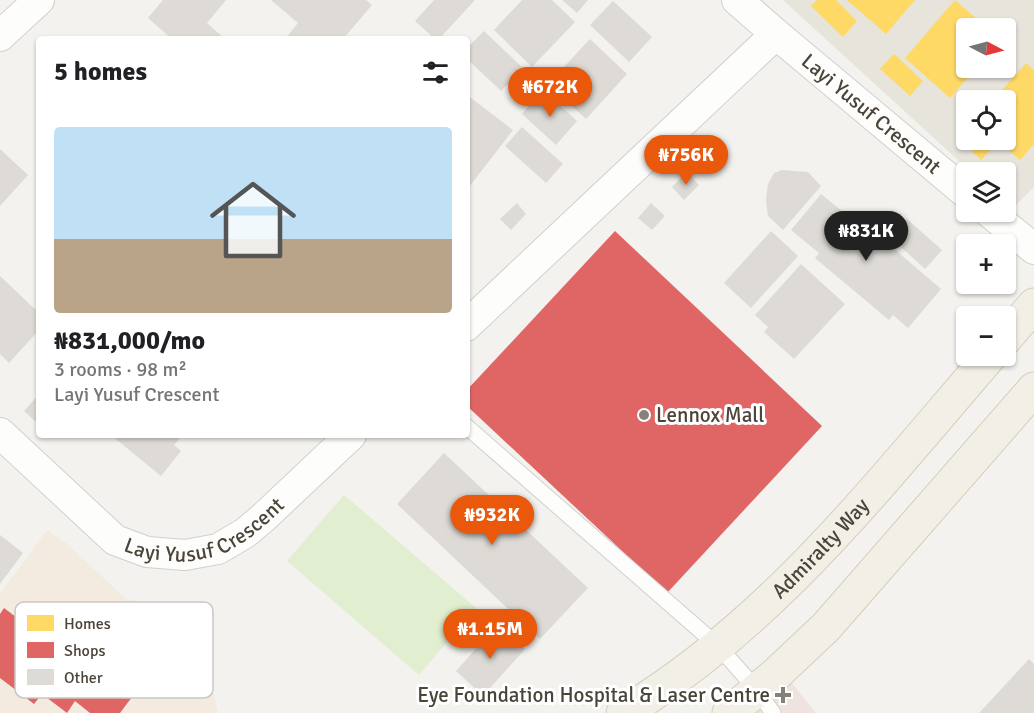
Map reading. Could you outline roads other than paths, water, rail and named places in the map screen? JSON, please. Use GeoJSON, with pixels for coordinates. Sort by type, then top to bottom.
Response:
{"type":"FeatureCollection","features":[{"type":"Feature","properties":{"kind":"main road"},"geometry":{"type":"LineString","coordinates":[[1016,326],[1034,305]]}},
{"type":"Feature","properties":{"kind":"main road","name":"Admiralty Way"},"geometry":{"type":"LineString","coordinates":[[623,713],[651,696],[718,646],[790,581],[838,530],[981,366]]}},
{"type":"Feature","properties":{"kind":"main road"},"geometry":{"type":"LineString","coordinates":[[729,713],[765,701],[775,675],[826,627],[1034,389]]}},
{"type":"Feature","properties":{"kind":"street"},"geometry":{"type":"LineString","coordinates":[[0,36],[39,0]]}},
{"type":"Feature","properties":{"kind":"street","name":"Layi Yusuf Crescent"},"geometry":{"type":"LineString","coordinates":[[737,0],[956,185]]}},
{"type":"Feature","properties":{"kind":"street"},"geometry":{"type":"LineString","coordinates":[[470,322],[776,34]]}},
{"type":"Feature","properties":{"kind":"street"},"geometry":{"type":"LineString","coordinates":[[1000,222],[1034,249]]}},
{"type":"Feature","properties":{"kind":"street","name":"Layi Yusuf Crescent"},"geometry":{"type":"LineString","coordinates":[[0,433],[115,540],[147,552],[185,555],[218,549],[245,533],[348,438]]}},
{"type":"Feature","properties":{"kind":"lane"},"geometry":{"type":"LineString","coordinates":[[470,429],[718,646],[765,701]]}},
{"type":"Feature","properties":{"kind":"place","name":"Lennox Mall"},"geometry":{"type":"Point","coordinates":[644,415]}},
{"type":"Feature","properties":{"kind":"place","name":"Eye Foundation Hospital & Laser Centre"},"geometry":{"type":"Point","coordinates":[783,695]}}]}
